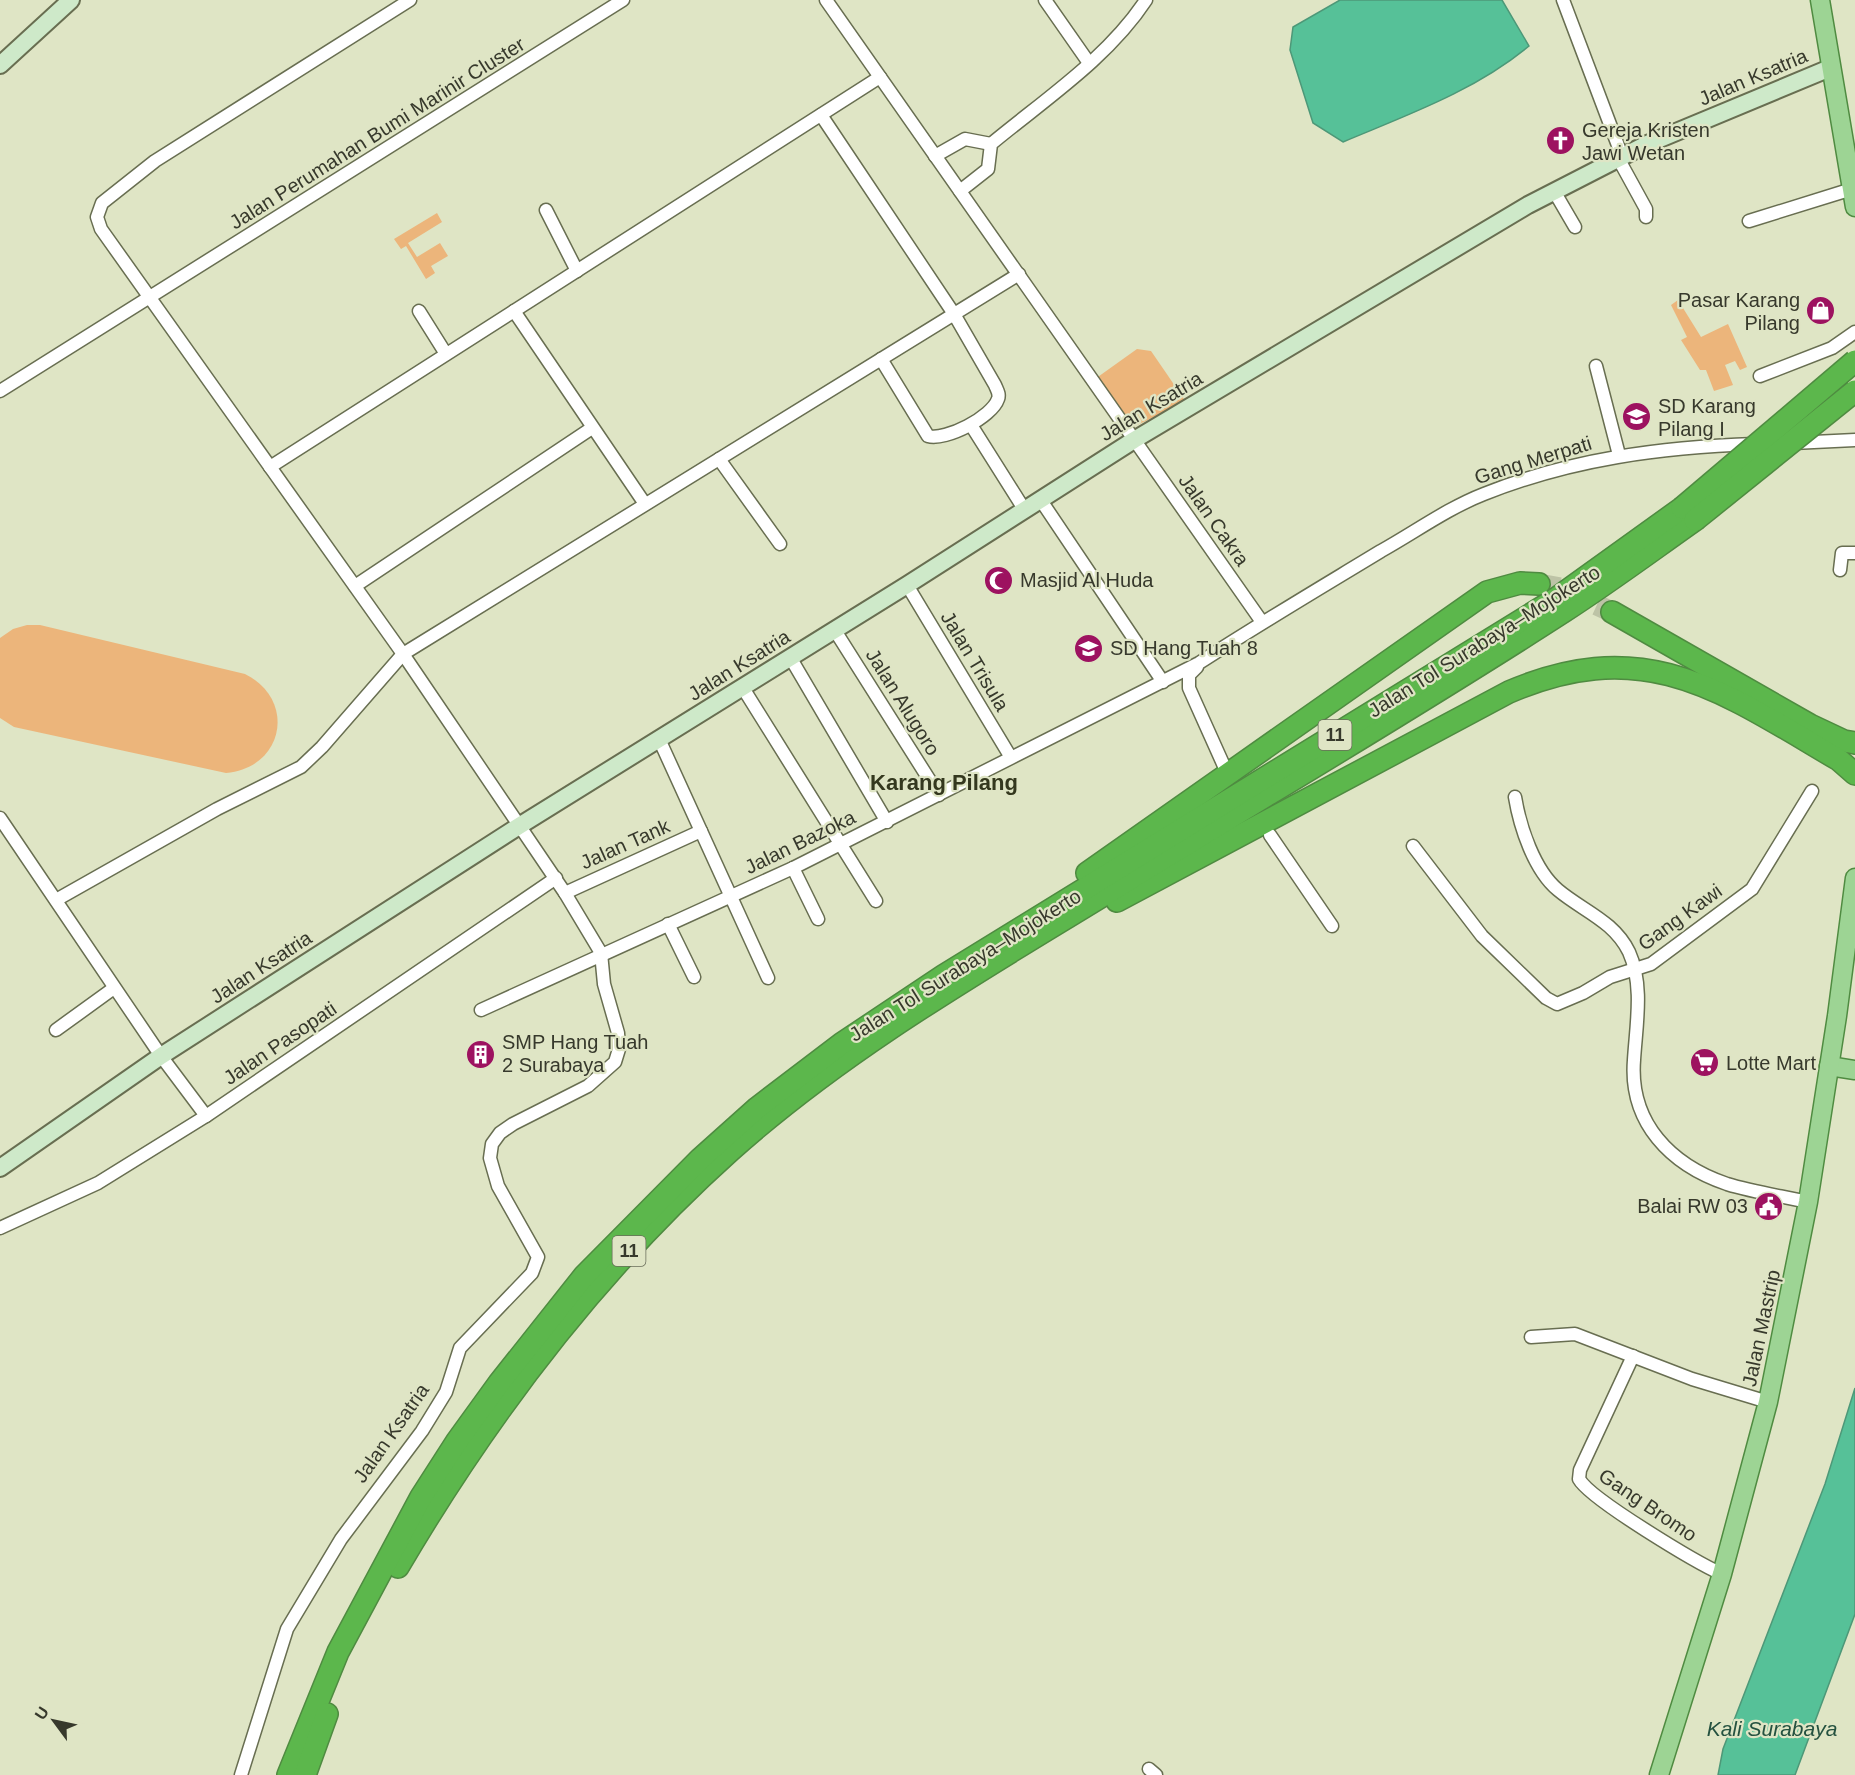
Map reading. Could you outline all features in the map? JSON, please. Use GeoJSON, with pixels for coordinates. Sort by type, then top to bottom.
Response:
{"type":"FeatureCollection","features":[{"type":"Feature","properties":{"kind":"highway","name":"Jalan Tol Surabaya–Mojokerto"},"geometry":{"type":"LineString","coordinates":[[288,1775],[427,1488],[499,1383],[584,1276],[658,1198],[757,1108],[841,1044],[981,952],[1554,600],[1688,514],[1855,361]]}},
{"type":"Feature","properties":{"kind":"highway","name":"Jalan Tol Surabaya–Mojokerto"},"geometry":{"type":"LineString","coordinates":[[345,1655],[438,1498],[514,1387],[596,1285],[731,1150],[811,1084],[935,1000],[1564,612],[1688,514],[1855,392]]}},
{"type":"Feature","properties":{"kind":"highway"},"geometry":{"type":"LineString","coordinates":[[981,952],[1217,779],[1487,592],[1520,583],[1539,584]]}},
{"type":"Feature","properties":{"kind":"highway"},"geometry":{"type":"LineString","coordinates":[[1612,612],[1810,724],[1844,741],[1855,743]]}},
{"type":"Feature","properties":{"kind":"highway"},"geometry":{"type":"LineString","coordinates":[[1017,948],[1130,895],[1509,692],[1535,680],[1580,669],[1635,667],[1674,674],[1706,685],[1839,759],[1855,774]]}},
{"type":"Feature","properties":{"kind":"highway","name":"Jalan Tol Surabaya–Mojokerto"},"geometry":{"type":"LineString","coordinates":[[304,1775],[324,1702]]}},
{"type":"Feature","properties":{"kind":"main road"},"geometry":{"type":"LineString","coordinates":[[1820,0],[1853,198]]}},
{"type":"Feature","properties":{"kind":"main road","name":"Jalan Mastrip"},"geometry":{"type":"LineString","coordinates":[[1659,1775],[1722,1574],[1768,1402],[1808,1202],[1855,879]]}},
{"type":"Feature","properties":{"kind":"main road"},"geometry":{"type":"LineString","coordinates":[[1829,1066],[1855,1070]]}},
{"type":"Feature","properties":{"kind":"street"},"geometry":{"type":"LineString","coordinates":[[0,65],[71,0]]}},
{"type":"Feature","properties":{"kind":"street"},"geometry":{"type":"LineString","coordinates":[[410,0],[155,161],[102,203],[97,217],[101,229],[403,654],[519,826]]}},
{"type":"Feature","properties":{"kind":"street","name":"Jalan Perumahan Bumi Marinir Cluster"},"geometry":{"type":"LineString","coordinates":[[0,391],[151,299],[623,0]]}},
{"type":"Feature","properties":{"kind":"street"},"geometry":{"type":"LineString","coordinates":[[826,0],[1134,440]]}},
{"type":"Feature","properties":{"kind":"street"},"geometry":{"type":"LineString","coordinates":[[1045,0],[1089,63]]}},
{"type":"Feature","properties":{"kind":"street"},"geometry":{"type":"LineString","coordinates":[[960,191],[988,169],[992,144],[1123,32],[1146,0]]}},
{"type":"Feature","properties":{"kind":"street"},"geometry":{"type":"LineString","coordinates":[[1563,0],[1620,157],[1646,209],[1646,217]]}},
{"type":"Feature","properties":{"kind":"street","name":"Jalan Ksatria"},"geometry":{"type":"LineString","coordinates":[[0,1168],[161,1056],[519,826],[743,688],[1134,440],[1554,191],[1620,157],[1830,68]]}},
{"type":"Feature","properties":{"kind":"street"},"geometry":{"type":"LineString","coordinates":[[270,467],[880,77]]}},
{"type":"Feature","properties":{"kind":"street"},"geometry":{"type":"LineString","coordinates":[[821,115],[954,314],[999,394],[998,402],[971,425],[937,438],[928,436],[881,359]]}},
{"type":"Feature","properties":{"kind":"street"},"geometry":{"type":"LineString","coordinates":[[935,156],[965,138],[992,144]]}},
{"type":"Feature","properties":{"kind":"street"},"geometry":{"type":"LineString","coordinates":[[1554,191],[1575,228]]}},
{"type":"Feature","properties":{"kind":"street"},"geometry":{"type":"LineString","coordinates":[[1749,221],[1853,198]]}},
{"type":"Feature","properties":{"kind":"street"},"geometry":{"type":"LineString","coordinates":[[546,210],[577,271]]}},
{"type":"Feature","properties":{"kind":"street"},"geometry":{"type":"LineString","coordinates":[[56,900],[217,809],[301,767],[322,747],[403,654],[1019,274]]}},
{"type":"Feature","properties":{"kind":"street"},"geometry":{"type":"LineString","coordinates":[[419,311],[446,354]]}},
{"type":"Feature","properties":{"kind":"street"},"geometry":{"type":"LineString","coordinates":[[514,311],[645,504]]}},
{"type":"Feature","properties":{"kind":"street"},"geometry":{"type":"LineString","coordinates":[[1760,376],[1832,348],[1855,332]]}},
{"type":"Feature","properties":{"kind":"street"},"geometry":{"type":"LineString","coordinates":[[1596,366],[1618,455]]}},
{"type":"Feature","properties":{"kind":"street"},"geometry":{"type":"LineString","coordinates":[[971,425],[1024,509]]}},
{"type":"Feature","properties":{"kind":"street"},"geometry":{"type":"LineString","coordinates":[[355,586],[592,428]]}},
{"type":"Feature","properties":{"kind":"street","name":"Jalan Cakra"},"geometry":{"type":"LineString","coordinates":[[1134,440],[1262,622]]}},
{"type":"Feature","properties":{"kind":"street","name":"Gang Merpati"},"geometry":{"type":"LineString","coordinates":[[1163,682],[1199,663],[1262,622],[1455,507],[1482,495],[1556,470],[1618,455],[1712,445],[1855,440]]}},
{"type":"Feature","properties":{"kind":"street"},"geometry":{"type":"LineString","coordinates":[[719,459],[780,544]]}},
{"type":"Feature","properties":{"kind":"street"},"geometry":{"type":"LineString","coordinates":[[1040,499],[1163,682]]}},
{"type":"Feature","properties":{"kind":"street"},"geometry":{"type":"LineString","coordinates":[[1840,570],[1842,553],[1855,553]]}},
{"type":"Feature","properties":{"kind":"street","name":"Jalan Trisula"},"geometry":{"type":"LineString","coordinates":[[906,585],[1010,756]]}},
{"type":"Feature","properties":{"kind":"street","name":"Jalan Alugoro"},"geometry":{"type":"LineString","coordinates":[[834,629],[939,795]]}},
{"type":"Feature","properties":{"kind":"street"},"geometry":{"type":"LineString","coordinates":[[790,657],[887,822]]}},
{"type":"Feature","properties":{"kind":"street"},"geometry":{"type":"LineString","coordinates":[[1199,663],[1189,675],[1189,688],[1224,766]]}},
{"type":"Feature","properties":{"kind":"street","name":"Jalan Bazoka"},"geometry":{"type":"LineString","coordinates":[[481,1010],[600,953],[793,868],[887,822],[1010,756],[1163,682]]}},
{"type":"Feature","properties":{"kind":"street"},"geometry":{"type":"LineString","coordinates":[[743,688],[876,901]]}},
{"type":"Feature","properties":{"kind":"street"},"geometry":{"type":"LineString","coordinates":[[660,740],[733,896],[768,978]]}},
{"type":"Feature","properties":{"kind":"street","name":"Gang Kawi"},"geometry":{"type":"LineString","coordinates":[[1413,846],[1482,936],[1552,1002],[1564,1003],[1610,977],[1651,964],[1752,889],[1812,791]]}},
{"type":"Feature","properties":{"kind":"street"},"geometry":{"type":"LineString","coordinates":[[1515,797],[1519,819],[1538,867],[1558,891],[1591,911],[1617,933],[1634,968],[1637,1022],[1633,1083],[1643,1120],[1653,1133],[1683,1161],[1705,1174],[1728,1184],[1808,1202]]}},
{"type":"Feature","properties":{"kind":"street"},"geometry":{"type":"LineString","coordinates":[[0,818],[161,1056],[206,1116]]}},
{"type":"Feature","properties":{"kind":"street","name":"Jalan Ksatria"},"geometry":{"type":"LineString","coordinates":[[241,1775],[287,1629],[341,1539],[422,1431],[446,1392],[460,1348],[532,1272],[538,1257],[498,1186],[490,1158],[492,1144],[500,1133],[513,1124],[588,1086],[615,1062],[619,1049],[618,1033],[604,984],[600,953],[565,893],[519,826]]}},
{"type":"Feature","properties":{"kind":"street","name":"Jalan Tank"},"geometry":{"type":"LineString","coordinates":[[565,893],[701,831]]}},
{"type":"Feature","properties":{"kind":"street"},"geometry":{"type":"LineString","coordinates":[[1270,835],[1332,927]]}},
{"type":"Feature","properties":{"kind":"street"},"geometry":{"type":"LineString","coordinates":[[793,868],[818,919]]}},
{"type":"Feature","properties":{"kind":"street","name":"Jalan Pasopati"},"geometry":{"type":"LineString","coordinates":[[0,1228],[98,1183],[206,1116],[556,879]]}},
{"type":"Feature","properties":{"kind":"street"},"geometry":{"type":"LineString","coordinates":[[668,924],[694,977]]}},
{"type":"Feature","properties":{"kind":"street"},"geometry":{"type":"LineString","coordinates":[[56,1030],[114,988]]}},
{"type":"Feature","properties":{"kind":"street"},"geometry":{"type":"LineString","coordinates":[[1531,1337],[1575,1334],[1692,1379],[1768,1402]]}},
{"type":"Feature","properties":{"kind":"street","name":"Gang Bromo"},"geometry":{"type":"LineString","coordinates":[[1633,1356],[1580,1470],[1579,1479],[1585,1487],[1620,1512],[1704,1567],[1722,1574]]}},
{"type":"Feature","properties":{"kind":"shaded area"},"geometry":{"type":"Polygon","coordinates":[[[437,213],[442,222],[408,243],[417,257],[440,243],[448,256],[431,266],[435,273],[426,279],[406,246],[401,249],[394,239],[437,213]]]}},
{"type":"Feature","properties":{"kind":"shaded area"},"geometry":{"type":"Polygon","coordinates":[[[1678,300],[1701,337],[1728,324],[1747,367],[1740,370],[1735,361],[1725,365],[1733,385],[1714,391],[1706,370],[1700,370],[1681,340],[1687,337],[1671,305],[1678,300]]]}},
{"type":"Feature","properties":{"kind":"shaded area"},"geometry":{"type":"Polygon","coordinates":[[[1137,349],[1151,351],[1186,402],[1133,427],[1095,379],[1137,349]]]}},
{"type":"Feature","properties":{"kind":"shaded area"},"geometry":{"type":"Polygon","coordinates":[[[27,625],[40,625],[245,674],[261,686],[272,700],[277,715],[277,731],[271,746],[261,759],[246,768],[226,773],[14,727],[0,718],[0,638],[13,629],[27,625]]]}},
{"type":"Feature","properties":{"kind":"water"},"geometry":{"type":"Polygon","coordinates":[[[1340,0],[1502,0],[1529,46],[1486,76],[1440,101],[1343,142],[1313,123],[1290,50],[1293,27],[1340,0]]]}},
{"type":"Feature","properties":{"kind":"water","name":"Kali Surabaya"},"geometry":{"type":"Polygon","coordinates":[[[1855,1388],[1855,1614],[1795,1775],[1718,1775],[1723,1749],[1825,1484],[1855,1388]]]}},
{"type":"Feature","properties":{"kind":"tunnel"},"geometry":{"type":"LineString","coordinates":[[1539,584],[1560,588],[1612,612]]}},
{"type":"Feature","properties":{"kind":"place","name":"Gereja Kristen Jawi Wetan"},"geometry":{"type":"Point","coordinates":[1561,141]}},
{"type":"Feature","properties":{"kind":"place","name":"Pasar Karang Pilang"},"geometry":{"type":"Point","coordinates":[1821,311]}},
{"type":"Feature","properties":{"kind":"place","name":"SD Karang Pilang I"},"geometry":{"type":"Point","coordinates":[1637,417]}},
{"type":"Feature","properties":{"kind":"place","name":"Masjid Al Huda"},"geometry":{"type":"Point","coordinates":[999,580]}},
{"type":"Feature","properties":{"kind":"place","name":"SD Hang Tuah 8"},"geometry":{"type":"Point","coordinates":[1089,648]}},
{"type":"Feature","properties":{"kind":"place","name":"SMP Hang Tuah 2 Surabaya"},"geometry":{"type":"Point","coordinates":[481,1054]}},
{"type":"Feature","properties":{"kind":"place","name":"Lotte Mart"},"geometry":{"type":"Point","coordinates":[1705,1063]}},
{"type":"Feature","properties":{"kind":"place","name":"Balai RW 03"},"geometry":{"type":"Point","coordinates":[1769,1206]}},
{"type":"Feature","properties":{"kind":"district","name":"Karang Pilang"},"geometry":{"type":"Point","coordinates":[944,782]}}]}
